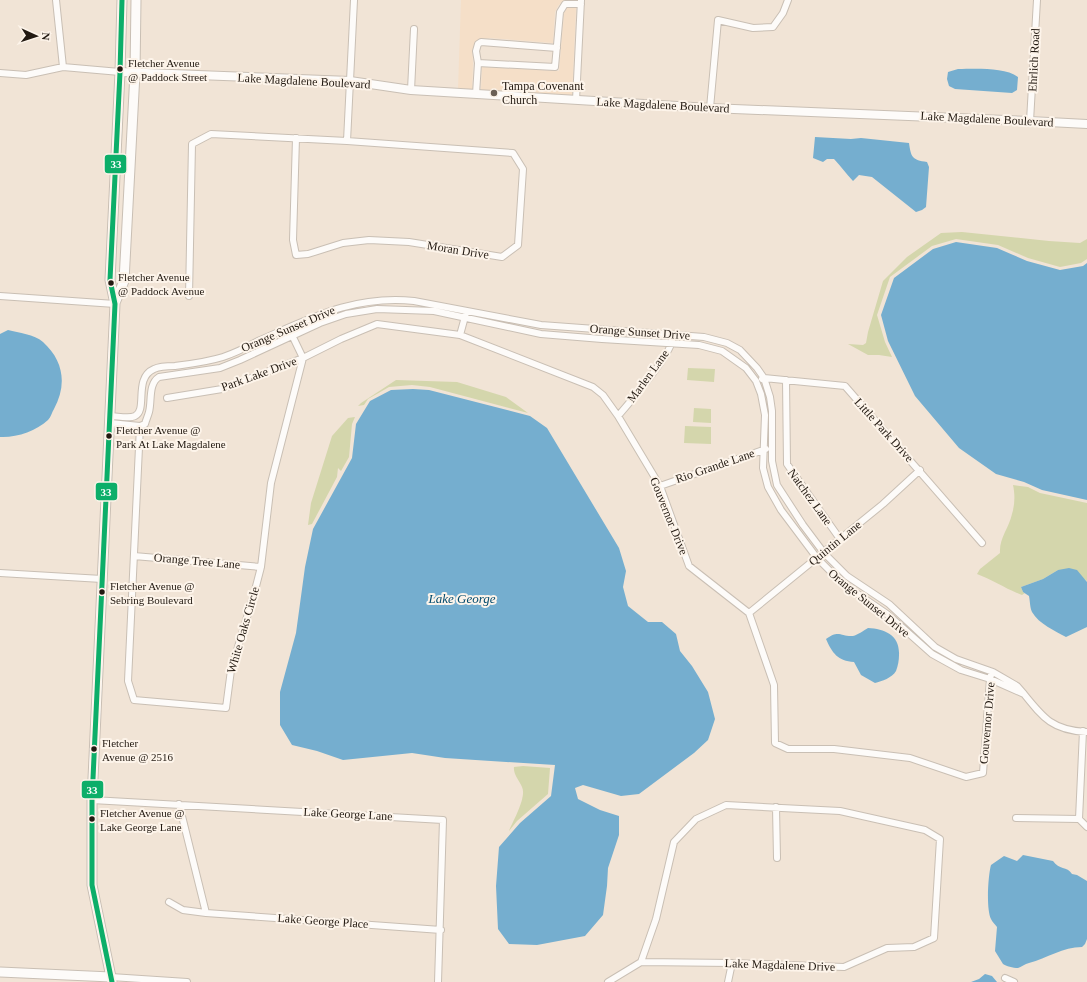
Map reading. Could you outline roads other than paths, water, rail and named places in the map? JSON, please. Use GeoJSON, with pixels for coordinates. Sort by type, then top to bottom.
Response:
{"type":"FeatureCollection","features":[{"type":"Feature","properties":{"kind":"main road"},"geometry":{"type":"LineString","coordinates":[[0,972],[111,979],[92,885],[92,800],[115,304],[110,280],[122,0]]}},
{"type":"Feature","properties":{"kind":"main road"},"geometry":{"type":"LineString","coordinates":[[115,304],[124,281],[135,73],[136,0]]}},
{"type":"Feature","properties":{"kind":"street"},"geometry":{"type":"LineString","coordinates":[[56,0],[63,67]]}},
{"type":"Feature","properties":{"kind":"street"},"geometry":{"type":"LineString","coordinates":[[347,140],[354,0]]}},
{"type":"Feature","properties":{"kind":"street"},"geometry":{"type":"LineString","coordinates":[[710,108],[718,20],[753,28],[774,27],[788,0]]}},
{"type":"Feature","properties":{"kind":"street","name":"Ehrlich Road"},"geometry":{"type":"LineString","coordinates":[[1030,121],[1037,0]]}},
{"type":"Feature","properties":{"kind":"street"},"geometry":{"type":"LineString","coordinates":[[478,63],[555,67],[560,12],[565,4],[581,2],[576,100]]}},
{"type":"Feature","properties":{"kind":"street"},"geometry":{"type":"LineString","coordinates":[[411,90],[414,29]]}},
{"type":"Feature","properties":{"kind":"street"},"geometry":{"type":"LineString","coordinates":[[476,94],[478,63],[476,51],[478,44],[481,42],[557,48]]}},
{"type":"Feature","properties":{"kind":"street"},"geometry":{"type":"LineString","coordinates":[[0,73],[26,75],[63,67],[120,72]]}},
{"type":"Feature","properties":{"kind":"street","name":"Lake Magdalene Boulevard"},"geometry":{"type":"LineString","coordinates":[[120,72],[350,81],[411,90],[710,108],[1087,124]]}},
{"type":"Feature","properties":{"kind":"street","name":"Moran Drive"},"geometry":{"type":"LineString","coordinates":[[189,296],[192,144],[211,134],[347,140],[513,153],[523,169],[518,245],[502,257],[409,242],[368,240],[343,243],[308,254],[296,255],[293,240],[296,138]]}},
{"type":"Feature","properties":{"kind":"street"},"geometry":{"type":"LineString","coordinates":[[0,296],[115,304]]}},
{"type":"Feature","properties":{"kind":"street","name":"Orange Sunset Drive"},"geometry":{"type":"LineString","coordinates":[[110,420],[132,417],[138,414],[140,409],[141,385],[148,372],[155,369],[222,357],[311,317],[338,308],[370,301],[402,299],[414,300],[541,325],[577,329],[704,337],[727,343],[740,350],[764,378],[770,397],[772,410],[771,448],[777,485],[803,525],[824,553],[847,576],[889,604],[935,647],[956,659],[993,672],[1017,686],[1041,716],[1062,729],[1085,732],[1079,819]]}},
{"type":"Feature","properties":{"kind":"street","name":"Orange Sunset Drive"},"geometry":{"type":"LineString","coordinates":[[140,426],[145,424],[149,412],[152,385],[159,377],[220,368],[320,323],[346,314],[377,309],[434,311],[540,334],[699,345],[722,351],[746,368],[756,381],[761,394],[765,415],[763,468],[768,487],[781,510],[817,558],[843,584],[887,614],[932,654],[961,670],[990,679],[1024,694]]}},
{"type":"Feature","properties":{"kind":"street"},"geometry":{"type":"LineString","coordinates":[[460,335],[466,310]]}},
{"type":"Feature","properties":{"kind":"street","name":"Gouvernor Drive"},"geometry":{"type":"LineString","coordinates":[[303,358],[341,339],[377,324],[460,335],[593,387],[604,395],[660,486],[689,566],[748,613],[774,684],[775,743],[788,749],[834,749],[910,758],[966,777],[983,773],[990,679],[993,672]]}},
{"type":"Feature","properties":{"kind":"street"},"geometry":{"type":"LineString","coordinates":[[288,328],[303,358]]}},
{"type":"Feature","properties":{"kind":"street","name":"Marlen Lane"},"geometry":{"type":"LineString","coordinates":[[618,416],[665,357],[672,343],[672,334]]}},
{"type":"Feature","properties":{"kind":"street","name":"Park Lake Drive"},"geometry":{"type":"LineString","coordinates":[[168,398],[222,389],[303,358]]}},
{"type":"Feature","properties":{"kind":"street","name":"White Oaks Circle"},"geometry":{"type":"LineString","coordinates":[[140,426],[128,681],[134,700],[226,708],[231,670],[254,594],[260,567],[271,483],[303,358]]}},
{"type":"Feature","properties":{"kind":"street","name":"Little Park Drive"},"geometry":{"type":"LineString","coordinates":[[756,381],[764,378],[845,386],[920,470],[982,543]]}},
{"type":"Feature","properties":{"kind":"street","name":"Natchez Lane"},"geometry":{"type":"LineString","coordinates":[[786,380],[787,464],[840,539]]}},
{"type":"Feature","properties":{"kind":"street"},"geometry":{"type":"LineString","coordinates":[[110,420],[140,426]]}},
{"type":"Feature","properties":{"kind":"street","name":"Rio Grande Lane"},"geometry":{"type":"LineString","coordinates":[[660,486],[763,449],[771,448]]}},
{"type":"Feature","properties":{"kind":"street","name":"Quintin Lane"},"geometry":{"type":"LineString","coordinates":[[748,613],[884,504],[920,470]]}},
{"type":"Feature","properties":{"kind":"street","name":"Orange Tree Lane"},"geometry":{"type":"LineString","coordinates":[[134,556],[260,567]]}},
{"type":"Feature","properties":{"kind":"street"},"geometry":{"type":"LineString","coordinates":[[0,573],[102,579]]}},
{"type":"Feature","properties":{"kind":"street","name":"Lake George Lane"},"geometry":{"type":"LineString","coordinates":[[92,800],[443,820],[438,982]]}},
{"type":"Feature","properties":{"kind":"street"},"geometry":{"type":"LineString","coordinates":[[179,804],[206,913]]}},
{"type":"Feature","properties":{"kind":"street","name":"Lake Magdalene Drive"},"geometry":{"type":"LineString","coordinates":[[726,805],[840,811],[925,830],[940,840],[934,938],[914,947],[887,948],[844,967],[732,963],[641,962],[656,919],[674,842],[696,819],[726,805]]}},
{"type":"Feature","properties":{"kind":"street"},"geometry":{"type":"LineString","coordinates":[[776,808],[777,858]]}},
{"type":"Feature","properties":{"kind":"street"},"geometry":{"type":"LineString","coordinates":[[1016,818],[1079,819],[1087,827]]}},
{"type":"Feature","properties":{"kind":"street","name":"Lake George Place"},"geometry":{"type":"LineString","coordinates":[[169,902],[183,910],[206,913],[440,930]]}},
{"type":"Feature","properties":{"kind":"street"},"geometry":{"type":"LineString","coordinates":[[608,982],[641,962]]}},
{"type":"Feature","properties":{"kind":"street"},"geometry":{"type":"LineString","coordinates":[[728,982],[732,963]]}},
{"type":"Feature","properties":{"kind":"street"},"geometry":{"type":"LineString","coordinates":[[1005,978],[1014,982]]}},
{"type":"Feature","properties":{"kind":"street"},"geometry":{"type":"LineString","coordinates":[[111,979],[187,982]]}},
{"type":"Feature","properties":{"kind":"water"},"geometry":{"type":"Polygon","coordinates":[[[958,69],[990,69],[1012,74],[1018,77],[1017,90],[1012,93],[955,89],[949,86],[947,79],[948,72],[958,69]]]}},
{"type":"Feature","properties":{"kind":"water"},"geometry":{"type":"Polygon","coordinates":[[[815,137],[851,139],[861,138],[909,143],[913,157],[915,159],[927,162],[929,167],[926,207],[916,212],[872,177],[859,175],[853,181],[834,159],[827,159],[823,162],[813,158],[815,137]]]}},
{"type":"Feature","properties":{"kind":"water"},"geometry":{"type":"Polygon","coordinates":[[[956,242],[997,248],[1027,261],[1060,270],[1083,266],[1087,263],[1087,500],[1042,490],[1024,482],[996,474],[959,448],[915,396],[888,341],[881,315],[894,278],[933,249],[956,242]]]}},
{"type":"Feature","properties":{"kind":"water"},"geometry":{"type":"Polygon","coordinates":[[[8,330],[31,335],[43,342],[50,349],[59,365],[62,382],[58,400],[48,420],[26,433],[0,437],[0,334],[8,330]]]}},
{"type":"Feature","properties":{"kind":"water","name":"Lake George"},"geometry":{"type":"Polygon","coordinates":[[[391,390],[429,390],[530,416],[547,428],[619,548],[626,571],[623,587],[628,606],[648,622],[662,622],[676,634],[680,651],[692,666],[708,692],[715,719],[708,740],[694,753],[639,794],[621,796],[583,785],[575,788],[578,799],[600,810],[619,816],[619,835],[608,868],[603,915],[585,936],[537,945],[509,944],[498,929],[496,886],[499,847],[520,823],[551,796],[555,765],[445,758],[412,753],[343,760],[317,751],[292,745],[280,725],[280,692],[296,633],[305,567],[313,529],[352,458],[356,424],[370,401],[391,390]]]}},
{"type":"Feature","properties":{"kind":"water"},"geometry":{"type":"Polygon","coordinates":[[[1069,568],[1077,570],[1087,582],[1087,627],[1066,637],[1048,627],[1035,616],[1031,610],[1029,596],[1023,592],[1021,587],[1043,579],[1058,570],[1069,568]]]}},
{"type":"Feature","properties":{"kind":"water"},"geometry":{"type":"Polygon","coordinates":[[[868,628],[880,630],[890,634],[897,642],[899,648],[899,661],[896,671],[884,680],[875,683],[861,675],[854,662],[844,660],[836,655],[826,639],[834,634],[853,636],[868,628]]]}},
{"type":"Feature","properties":{"kind":"water"},"geometry":{"type":"Polygon","coordinates":[[[1023,855],[1053,861],[1058,866],[1087,881],[1087,939],[1082,947],[1068,949],[1016,968],[1003,964],[995,951],[997,927],[991,920],[989,914],[988,884],[991,865],[1004,856],[1017,861],[1023,855]]]}},
{"type":"Feature","properties":{"kind":"water"},"geometry":{"type":"Polygon","coordinates":[[[985,974],[992,976],[997,982],[971,982],[979,979],[985,974]]]}},
{"type":"Feature","properties":{"kind":"place","name":"Fletcher Avenue @ Paddock Street"},"geometry":{"type":"Point","coordinates":[120,69]}},
{"type":"Feature","properties":{"kind":"place","name":"Tampa Covenant Church"},"geometry":{"type":"Point","coordinates":[494,93]}},
{"type":"Feature","properties":{"kind":"place","name":"Fletcher Avenue @ Paddock Avenue"},"geometry":{"type":"Point","coordinates":[111,283]}},
{"type":"Feature","properties":{"kind":"place","name":"Fletcher Avenue @ Park At Lake Magdalene"},"geometry":{"type":"Point","coordinates":[109,436]}},
{"type":"Feature","properties":{"kind":"place","name":"Fletcher Avenue @ Sebring Boulevard"},"geometry":{"type":"Point","coordinates":[102,592]}},
{"type":"Feature","properties":{"kind":"place","name":"Fletcher Avenue @ 2516"},"geometry":{"type":"Point","coordinates":[94,749]}},
{"type":"Feature","properties":{"kind":"place","name":"Fletcher Avenue @ Lake George Lane"},"geometry":{"type":"Point","coordinates":[92,819]}}]}
